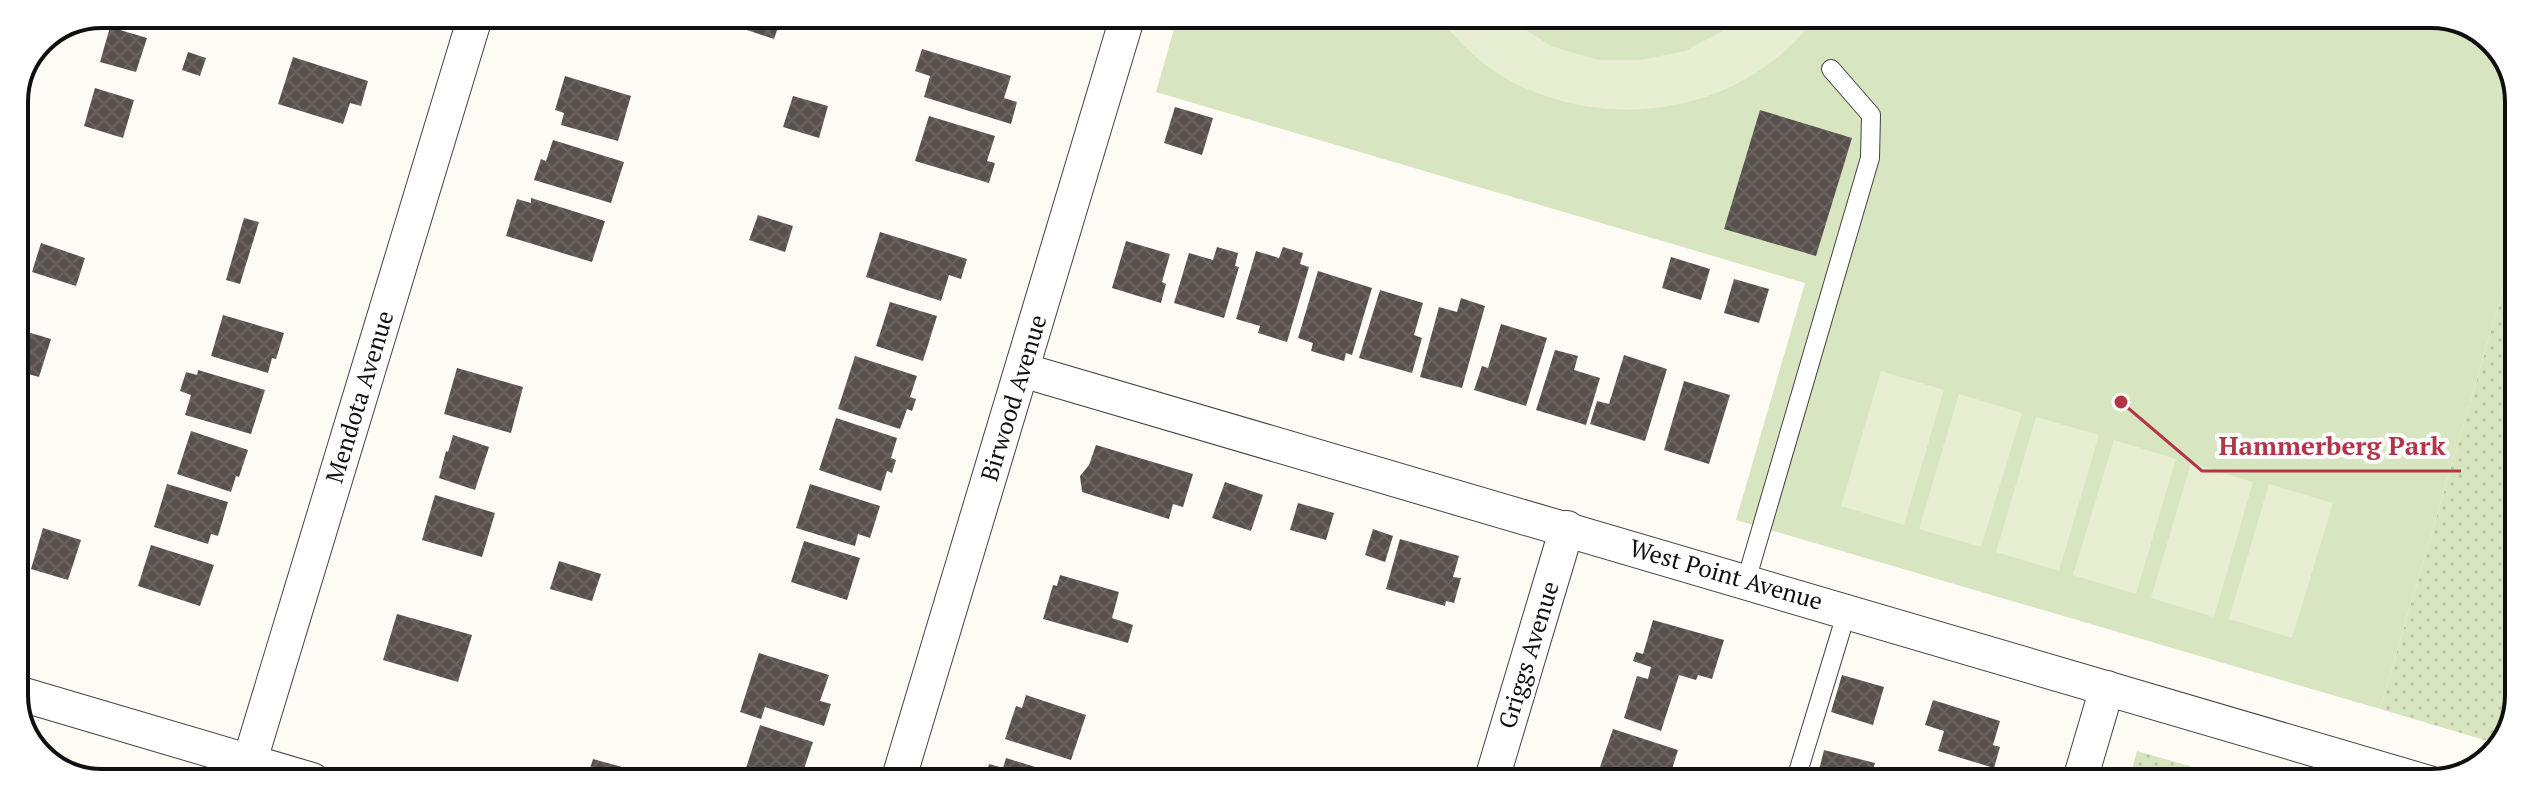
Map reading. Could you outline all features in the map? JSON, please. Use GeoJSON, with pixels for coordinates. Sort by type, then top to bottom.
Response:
{"type":"FeatureCollection","features":[{"type":"Feature","properties":{"kind":"street","name":"Mendota Avenue"},"geometry":{"type":"LineString","coordinates":[[248,769],[472,28]]}},
{"type":"Feature","properties":{"kind":"street","name":"Birwood Avenue"},"geometry":{"type":"LineString","coordinates":[[902,769],[1124,28]]}},
{"type":"Feature","properties":{"kind":"street","name":"West Point Avenue"},"geometry":{"type":"LineString","coordinates":[[1022,370],[2382,769]]}},
{"type":"Feature","properties":{"kind":"street","name":"Griggs Avenue"},"geometry":{"type":"LineString","coordinates":[[1495,769],[1567,528]]}},
{"type":"Feature","properties":{"kind":"street"},"geometry":{"type":"LineString","coordinates":[[2083,769],[2107,688]]}},
{"type":"Feature","properties":{"kind":"street"},"geometry":{"type":"LineString","coordinates":[[28,697],[241,769]]}},
{"type":"Feature","properties":{"kind":"lane"},"geometry":{"type":"LineString","coordinates":[[1746,581],[1870,158],[1871,115],[1831,69]]}},
{"type":"Feature","properties":{"kind":"lane"},"geometry":{"type":"LineString","coordinates":[[1799,769],[1847,611]]}},
{"type":"Feature","properties":{"kind":"green space"},"geometry":{"type":"Polygon","coordinates":[[[1174,28],[2431,28],[2450,31],[2472,40],[2490,57],[2504,88],[2505,283],[2380,709],[1736,520],[1805,283],[1156,92],[1174,28]]]}},
{"type":"Feature","properties":{"kind":"green space"},"geometry":{"type":"Polygon","coordinates":[[[1448,28],[1523,28],[1551,46],[1598,60],[1641,60],[1685,51],[1727,28],[1805,28],[1786,50],[1750,77],[1710,95],[1667,106],[1622,110],[1577,105],[1534,92],[1494,71],[1448,28]]]}},
{"type":"Feature","properties":{"kind":"green space"},"geometry":{"type":"Polygon","coordinates":[[[2505,283],[2505,695],[2502,714],[2489,741],[2380,709],[2505,283]]]}},
{"type":"Feature","properties":{"kind":"green space"},"geometry":{"type":"Polygon","coordinates":[[[1881,371],[1944,390],[1904,525],[1841,506],[1881,371]]]}},
{"type":"Feature","properties":{"kind":"green space"},"geometry":{"type":"Polygon","coordinates":[[[1959,394],[2022,413],[1981,547],[1919,529],[1959,394]]]}},
{"type":"Feature","properties":{"kind":"green space"},"geometry":{"type":"Polygon","coordinates":[[[2036,417],[2099,435],[2059,571],[1996,552],[2036,417]]]}},
{"type":"Feature","properties":{"kind":"green space"},"geometry":{"type":"Polygon","coordinates":[[[2114,440],[2176,459],[2136,594],[2073,575],[2114,440]]]}},
{"type":"Feature","properties":{"kind":"green space"},"geometry":{"type":"Polygon","coordinates":[[[2191,463],[2253,482],[2214,617],[2151,598],[2191,463]]]}},
{"type":"Feature","properties":{"kind":"green space"},"geometry":{"type":"Polygon","coordinates":[[[2269,484],[2333,503],[2292,638],[2229,619],[2269,484]]]}},
{"type":"Feature","properties":{"kind":"green space"},"geometry":{"type":"Polygon","coordinates":[[[2137,751],[2200,769],[2132,769],[2137,751]]]}},
{"type":"Feature","properties":{"kind":"building"},"geometry":{"type":"Polygon","coordinates":[[[110,28],[147,38],[136,72],[100,62],[110,28]]]}},
{"type":"Feature","properties":{"kind":"building"},"geometry":{"type":"Polygon","coordinates":[[[741,28],[778,28],[774,39],[741,28]]]}},
{"type":"Feature","properties":{"kind":"building"},"geometry":{"type":"Polygon","coordinates":[[[922,49],[1011,76],[1004,98],[1017,102],[1011,124],[924,97],[930,76],[915,71],[922,49]]]}},
{"type":"Feature","properties":{"kind":"building"},"geometry":{"type":"Polygon","coordinates":[[[188,52],[206,58],[200,76],[182,70],[188,52]]]}},
{"type":"Feature","properties":{"kind":"building"},"geometry":{"type":"Polygon","coordinates":[[[293,57],[368,81],[361,106],[350,103],[343,124],[278,104],[293,57]]]}},
{"type":"Feature","properties":{"kind":"building"},"geometry":{"type":"Polygon","coordinates":[[[565,76],[631,96],[618,141],[561,125],[564,113],[555,110],[565,76]]]}},
{"type":"Feature","properties":{"kind":"building"},"geometry":{"type":"Polygon","coordinates":[[[95,88],[134,100],[123,138],[84,126],[95,88]]]}},
{"type":"Feature","properties":{"kind":"building"},"geometry":{"type":"Polygon","coordinates":[[[793,96],[828,106],[819,138],[783,127],[793,96]]]}},
{"type":"Feature","properties":{"kind":"building"},"geometry":{"type":"Polygon","coordinates":[[[1175,107],[1213,118],[1202,155],[1164,143],[1175,107]]]}},
{"type":"Feature","properties":{"kind":"building"},"geometry":{"type":"Polygon","coordinates":[[[1760,110],[1852,138],[1816,256],[1724,229],[1760,110]]]}},
{"type":"Feature","properties":{"kind":"building"},"geometry":{"type":"Polygon","coordinates":[[[929,116],[995,136],[987,161],[995,163],[989,183],[915,161],[929,116]]]}},
{"type":"Feature","properties":{"kind":"building"},"geometry":{"type":"Polygon","coordinates":[[[553,140],[624,162],[611,203],[534,180],[541,159],[546,161],[553,140]]]}},
{"type":"Feature","properties":{"kind":"building"},"geometry":{"type":"Polygon","coordinates":[[[531,198],[605,221],[592,262],[506,236],[517,199],[531,203],[531,198]]]}},
{"type":"Feature","properties":{"kind":"building"},"geometry":{"type":"Polygon","coordinates":[[[758,215],[793,226],[785,252],[749,240],[758,215]]]}},
{"type":"Feature","properties":{"kind":"building"},"geometry":{"type":"Polygon","coordinates":[[[244,218],[259,222],[240,284],[226,280],[244,218]]]}},
{"type":"Feature","properties":{"kind":"building"},"geometry":{"type":"Polygon","coordinates":[[[880,232],[967,259],[961,279],[949,275],[941,301],[866,277],[880,232]]]}},
{"type":"Feature","properties":{"kind":"building"},"geometry":{"type":"Polygon","coordinates":[[[1126,241],[1170,254],[1162,282],[1166,284],[1161,303],[1112,288],[1126,241]]]}},
{"type":"Feature","properties":{"kind":"building"},"geometry":{"type":"Polygon","coordinates":[[[41,243],[85,258],[76,286],[32,272],[41,243]]]}},
{"type":"Feature","properties":{"kind":"building"},"geometry":{"type":"Polygon","coordinates":[[[1217,247],[1238,253],[1235,266],[1239,267],[1224,318],[1174,303],[1189,253],[1213,260],[1217,247]]]}},
{"type":"Feature","properties":{"kind":"building"},"geometry":{"type":"Polygon","coordinates":[[[1283,247],[1303,253],[1300,264],[1309,267],[1287,342],[1258,333],[1260,326],[1236,319],[1256,251],[1279,258],[1283,247]]]}},
{"type":"Feature","properties":{"kind":"building"},"geometry":{"type":"Polygon","coordinates":[[[1671,257],[1710,269],[1701,300],[1662,288],[1671,257]]]}},
{"type":"Feature","properties":{"kind":"building"},"geometry":{"type":"Polygon","coordinates":[[[1318,271],[1372,288],[1352,355],[1346,353],[1344,361],[1311,351],[1313,343],[1298,338],[1318,271]]]}},
{"type":"Feature","properties":{"kind":"building"},"geometry":{"type":"Polygon","coordinates":[[[1734,279],[1769,289],[1759,323],[1724,313],[1734,279]]]}},
{"type":"Feature","properties":{"kind":"building"},"geometry":{"type":"Polygon","coordinates":[[[1380,290],[1423,303],[1414,335],[1422,338],[1412,373],[1359,358],[1380,290]]]}},
{"type":"Feature","properties":{"kind":"building"},"geometry":{"type":"Polygon","coordinates":[[[1461,298],[1485,306],[1462,388],[1420,377],[1439,307],[1457,312],[1461,298]]]}},
{"type":"Feature","properties":{"kind":"building"},"geometry":{"type":"Polygon","coordinates":[[[890,302],[937,316],[923,361],[876,346],[890,302]]]}},
{"type":"Feature","properties":{"kind":"building"},"geometry":{"type":"Polygon","coordinates":[[[223,315],[284,333],[268,373],[211,356],[223,315]]]}},
{"type":"Feature","properties":{"kind":"building"},"geometry":{"type":"Polygon","coordinates":[[[1501,324],[1547,338],[1526,406],[1474,390],[1482,366],[1488,368],[1501,324]]]}},
{"type":"Feature","properties":{"kind":"building"},"geometry":{"type":"Polygon","coordinates":[[[28,332],[51,339],[39,377],[28,374],[28,332]]]}},
{"type":"Feature","properties":{"kind":"building"},"geometry":{"type":"Polygon","coordinates":[[[1555,350],[1578,356],[1574,370],[1600,378],[1586,425],[1536,410],[1555,350]]]}},
{"type":"Feature","properties":{"kind":"building"},"geometry":{"type":"Polygon","coordinates":[[[1624,355],[1667,369],[1645,441],[1590,424],[1597,401],[1609,404],[1624,355]]]}},
{"type":"Feature","properties":{"kind":"building"},"geometry":{"type":"Polygon","coordinates":[[[855,356],[917,376],[910,397],[916,399],[912,411],[907,409],[900,429],[838,409],[855,356]]]}},
{"type":"Feature","properties":{"kind":"building"},"geometry":{"type":"Polygon","coordinates":[[[457,368],[523,387],[511,433],[444,414],[457,368]]]}},
{"type":"Feature","properties":{"kind":"building"},"geometry":{"type":"Polygon","coordinates":[[[198,370],[265,390],[251,434],[185,415],[191,395],[180,391],[186,372],[197,375],[198,370]]]}},
{"type":"Feature","properties":{"kind":"building"},"geometry":{"type":"Polygon","coordinates":[[[1684,381],[1730,395],[1709,464],[1664,450],[1684,381]]]}},
{"type":"Feature","properties":{"kind":"building"},"geometry":{"type":"Polygon","coordinates":[[[836,418],[897,438],[891,458],[896,460],[892,473],[887,471],[881,491],[819,470],[836,418]]]}},
{"type":"Feature","properties":{"kind":"building"},"geometry":{"type":"Polygon","coordinates":[[[191,431],[248,450],[231,492],[177,474],[191,431]]]}},
{"type":"Feature","properties":{"kind":"building"},"geometry":{"type":"Polygon","coordinates":[[[453,435],[489,447],[475,490],[439,478],[453,435]]]}},
{"type":"Feature","properties":{"kind":"building"},"geometry":{"type":"Polygon","coordinates":[[[1096,445],[1193,474],[1183,507],[1173,504],[1169,519],[1082,492],[1080,476],[1089,465],[1096,445]]]}},
{"type":"Feature","properties":{"kind":"building"},"geometry":{"type":"Polygon","coordinates":[[[1225,482],[1263,495],[1251,531],[1212,518],[1225,482]]]}},
{"type":"Feature","properties":{"kind":"building"},"geometry":{"type":"Polygon","coordinates":[[[167,484],[228,502],[218,536],[211,534],[208,544],[154,527],[167,484]]]}},
{"type":"Feature","properties":{"kind":"building"},"geometry":{"type":"Polygon","coordinates":[[[810,484],[880,506],[870,538],[858,534],[855,546],[796,528],[810,484]]]}},
{"type":"Feature","properties":{"kind":"building"},"geometry":{"type":"Polygon","coordinates":[[[435,495],[495,513],[482,557],[422,540],[435,495]]]}},
{"type":"Feature","properties":{"kind":"building"},"geometry":{"type":"Polygon","coordinates":[[[1298,503],[1334,513],[1326,540],[1290,530],[1298,503]]]}},
{"type":"Feature","properties":{"kind":"building"},"geometry":{"type":"Polygon","coordinates":[[[43,528],[81,540],[68,580],[31,569],[43,528]]]}},
{"type":"Feature","properties":{"kind":"building"},"geometry":{"type":"Polygon","coordinates":[[[1373,529],[1393,536],[1385,562],[1365,555],[1373,529]]]}},
{"type":"Feature","properties":{"kind":"building"},"geometry":{"type":"Polygon","coordinates":[[[1400,539],[1459,556],[1453,577],[1461,578],[1454,603],[1446,601],[1445,606],[1386,589],[1400,539]]]}},
{"type":"Feature","properties":{"kind":"building"},"geometry":{"type":"Polygon","coordinates":[[[804,541],[860,558],[847,600],[791,582],[804,541]]]}},
{"type":"Feature","properties":{"kind":"building"},"geometry":{"type":"Polygon","coordinates":[[[151,545],[214,565],[200,606],[138,586],[151,545]]]}},
{"type":"Feature","properties":{"kind":"building"},"geometry":{"type":"Polygon","coordinates":[[[559,561],[601,574],[592,601],[550,589],[559,561]]]}},
{"type":"Feature","properties":{"kind":"building"},"geometry":{"type":"Polygon","coordinates":[[[1060,575],[1119,592],[1112,618],[1133,625],[1128,643],[1043,619],[1053,585],[1057,586],[1060,575]]]}},
{"type":"Feature","properties":{"kind":"building"},"geometry":{"type":"Polygon","coordinates":[[[397,614],[472,635],[458,682],[383,660],[397,614]]]}},
{"type":"Feature","properties":{"kind":"building"},"geometry":{"type":"Polygon","coordinates":[[[1653,620],[1724,640],[1712,679],[1698,675],[1696,680],[1679,675],[1661,731],[1624,718],[1637,676],[1648,679],[1651,667],[1633,661],[1636,652],[1643,654],[1653,620]]]}},
{"type":"Feature","properties":{"kind":"building"},"geometry":{"type":"Polygon","coordinates":[[[759,653],[829,675],[820,701],[831,704],[824,726],[765,707],[761,719],[740,712],[759,653]]]}},
{"type":"Feature","properties":{"kind":"building"},"geometry":{"type":"Polygon","coordinates":[[[1842,675],[1884,687],[1873,725],[1831,712],[1842,675]]]}},
{"type":"Feature","properties":{"kind":"building"},"geometry":{"type":"Polygon","coordinates":[[[1026,695],[1086,715],[1071,760],[1005,739],[1016,706],[1022,708],[1026,695]]]}},
{"type":"Feature","properties":{"kind":"building"},"geometry":{"type":"Polygon","coordinates":[[[1933,700],[2000,721],[1993,745],[2000,747],[1994,768],[1938,751],[1944,731],[1925,725],[1933,700]]]}},
{"type":"Feature","properties":{"kind":"building"},"geometry":{"type":"Polygon","coordinates":[[[760,725],[813,742],[804,769],[746,768],[760,725]]]}},
{"type":"Feature","properties":{"kind":"building"},"geometry":{"type":"Polygon","coordinates":[[[1613,729],[1678,750],[1672,769],[1599,769],[1613,729]]]}},
{"type":"Feature","properties":{"kind":"building"},"geometry":{"type":"Polygon","coordinates":[[[1824,750],[1875,763],[1873,769],[1819,769],[1824,750]]]}},
{"type":"Feature","properties":{"kind":"building"},"geometry":{"type":"Polygon","coordinates":[[[1006,758],[1042,769],[988,769],[989,764],[1003,768],[1006,758]]]}},
{"type":"Feature","properties":{"kind":"building"},"geometry":{"type":"Polygon","coordinates":[[[593,759],[622,767],[621,769],[590,769],[593,759]]]}},
{"type":"Feature","properties":{"kind":"place","name":"Hammerberg Park"},"geometry":{"type":"Point","coordinates":[2121,402]}}]}
